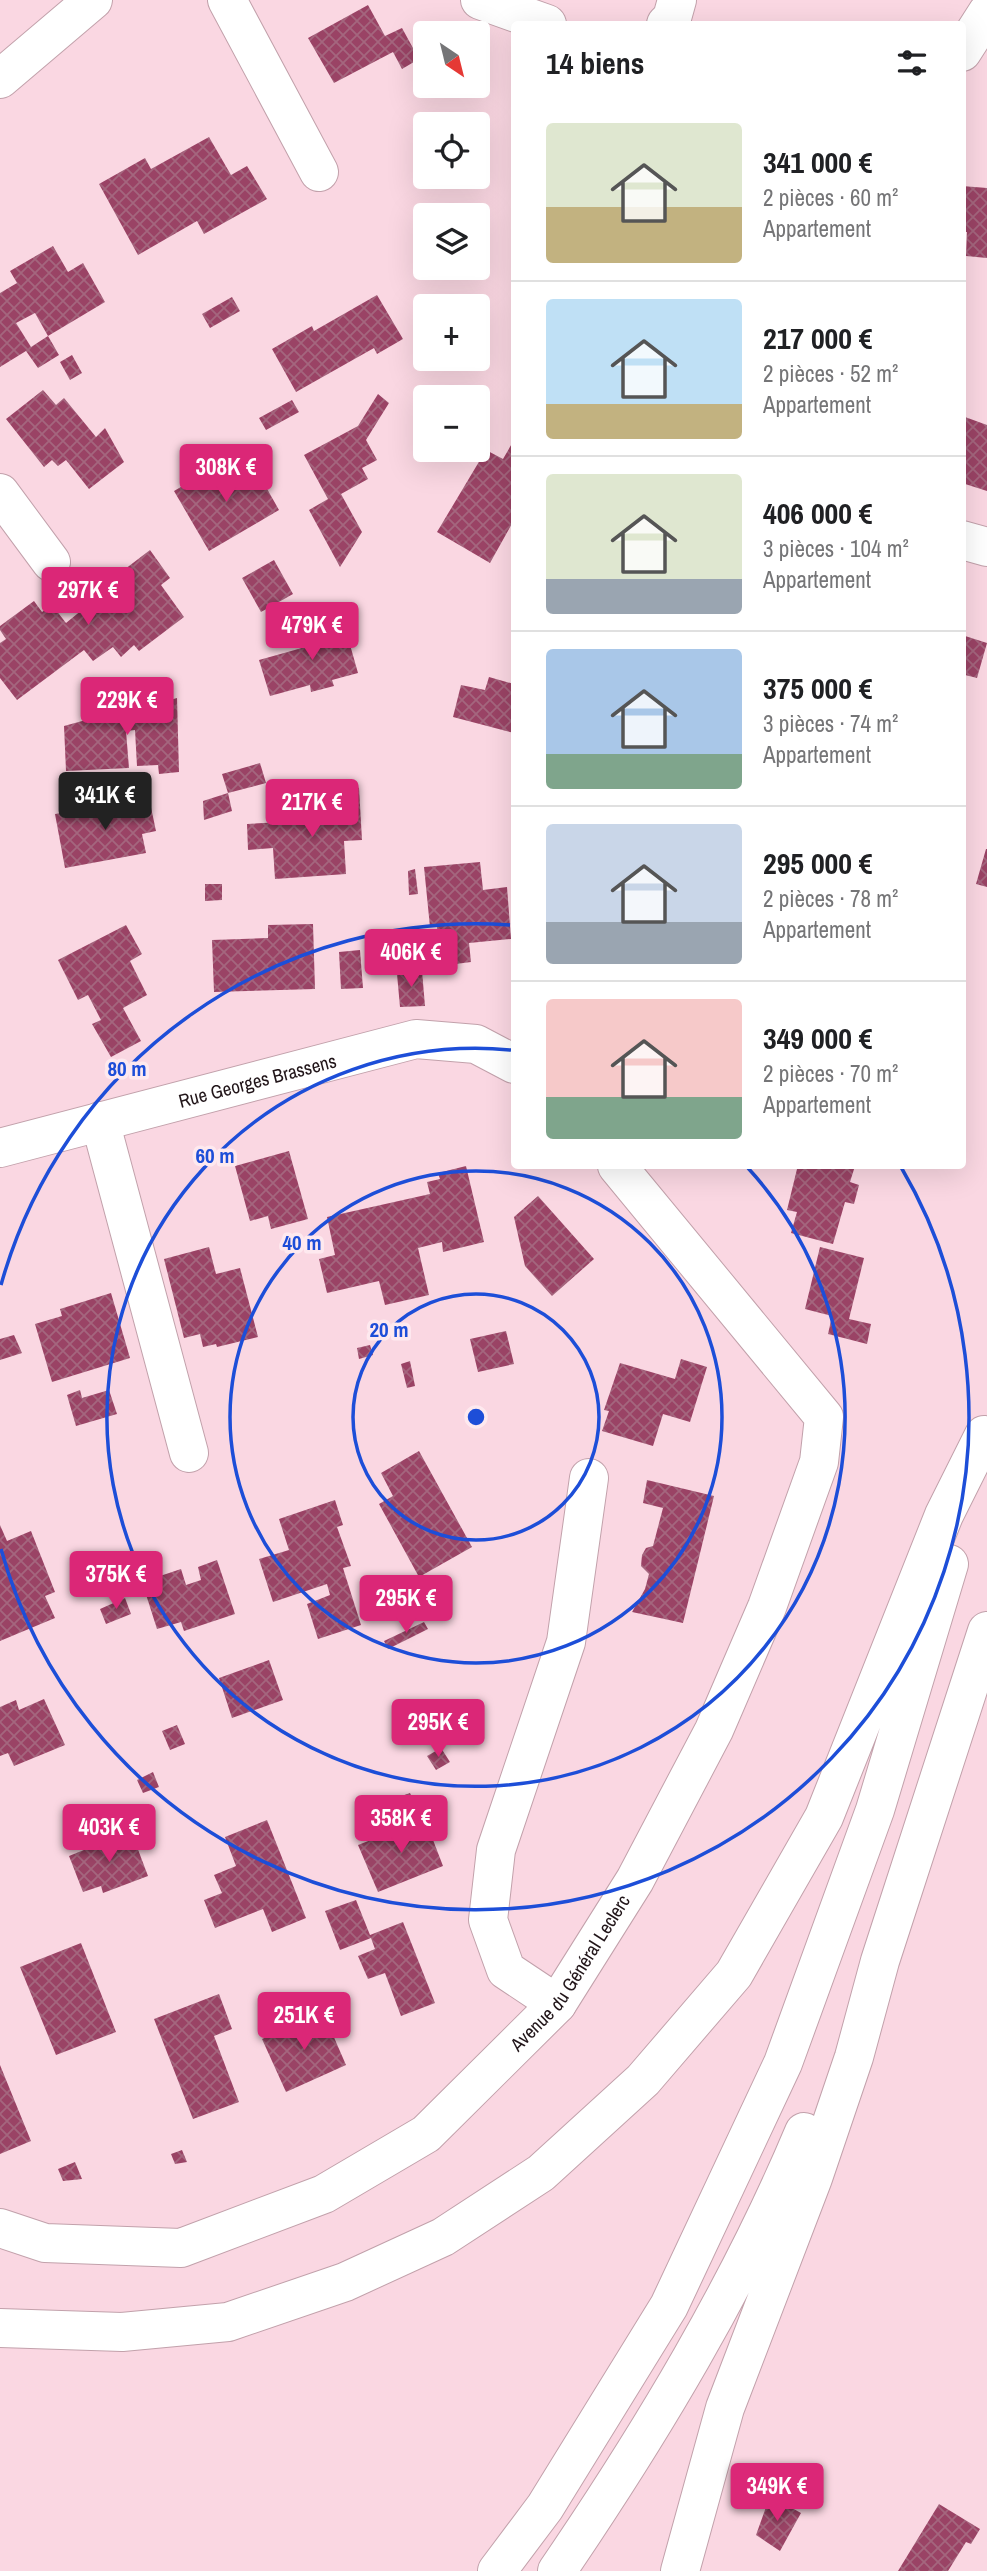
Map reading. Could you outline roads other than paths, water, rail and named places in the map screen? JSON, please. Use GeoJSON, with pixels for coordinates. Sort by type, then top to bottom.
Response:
{"type":"FeatureCollection","features":[{"type":"Feature","properties":{"kind":"main road"},"geometry":{"type":"LineString","coordinates":[[0,79],[93,0]]}},
{"type":"Feature","properties":{"kind":"main road"},"geometry":{"type":"LineString","coordinates":[[227,0],[319,172]]}},
{"type":"Feature","properties":{"kind":"main road"},"geometry":{"type":"LineString","coordinates":[[480,0],[539,21]]}},
{"type":"Feature","properties":{"kind":"main road"},"geometry":{"type":"LineString","coordinates":[[668,21],[677,0]]}},
{"type":"Feature","properties":{"kind":"main road"},"geometry":{"type":"LineString","coordinates":[[966,46],[987,13]]}},
{"type":"Feature","properties":{"kind":"main road"},"geometry":{"type":"LineString","coordinates":[[0,493],[51,562]]}},
{"type":"Feature","properties":{"kind":"main road"},"geometry":{"type":"LineString","coordinates":[[966,541],[987,547]]}},
{"type":"Feature","properties":{"kind":"main road","name":"Rue Georges Brassens"},"geometry":{"type":"LineString","coordinates":[[0,1148],[416,1040],[476,1044],[511,1062]]}},
{"type":"Feature","properties":{"kind":"main road"},"geometry":{"type":"LineString","coordinates":[[100,1121],[189,1453]]}},
{"type":"Feature","properties":{"kind":"main road","name":"Avenue du Général Leclerc"},"geometry":{"type":"LineString","coordinates":[[0,2228],[46,2243],[181,2248],[324,2194],[426,2134],[557,2004],[635,1880],[714,1730],[767,1607],[818,1462],[824,1417],[619,1169]]}},
{"type":"Feature","properties":{"kind":"main road"},"geometry":{"type":"LineString","coordinates":[[0,2328],[122,2332],[228,2322],[345,2282],[443,2237],[541,2173],[633,2090],[734,1975],[824,1816],[944,1515],[986,1429]]}},
{"type":"Feature","properties":{"kind":"main road"},"geometry":{"type":"LineString","coordinates":[[497,2571],[545,2507],[669,2305],[783,2063],[875,1810],[962,1520],[986,1429]]}},
{"type":"Feature","properties":{"kind":"main road"},"geometry":{"type":"LineString","coordinates":[[557,2004],[506,1970],[488,1920],[496,1850],[566,1642],[589,1478]]}},
{"type":"Feature","properties":{"kind":"main road"},"geometry":{"type":"LineString","coordinates":[[680,2571],[724,2409],[813,2178],[854,2057],[880,1961],[987,1631]]}},
{"type":"Feature","properties":{"kind":"main road"},"geometry":{"type":"LineString","coordinates":[[557,2571],[621,2477],[721,2303],[788,2171],[839,2046],[880,1961]]}}]}
